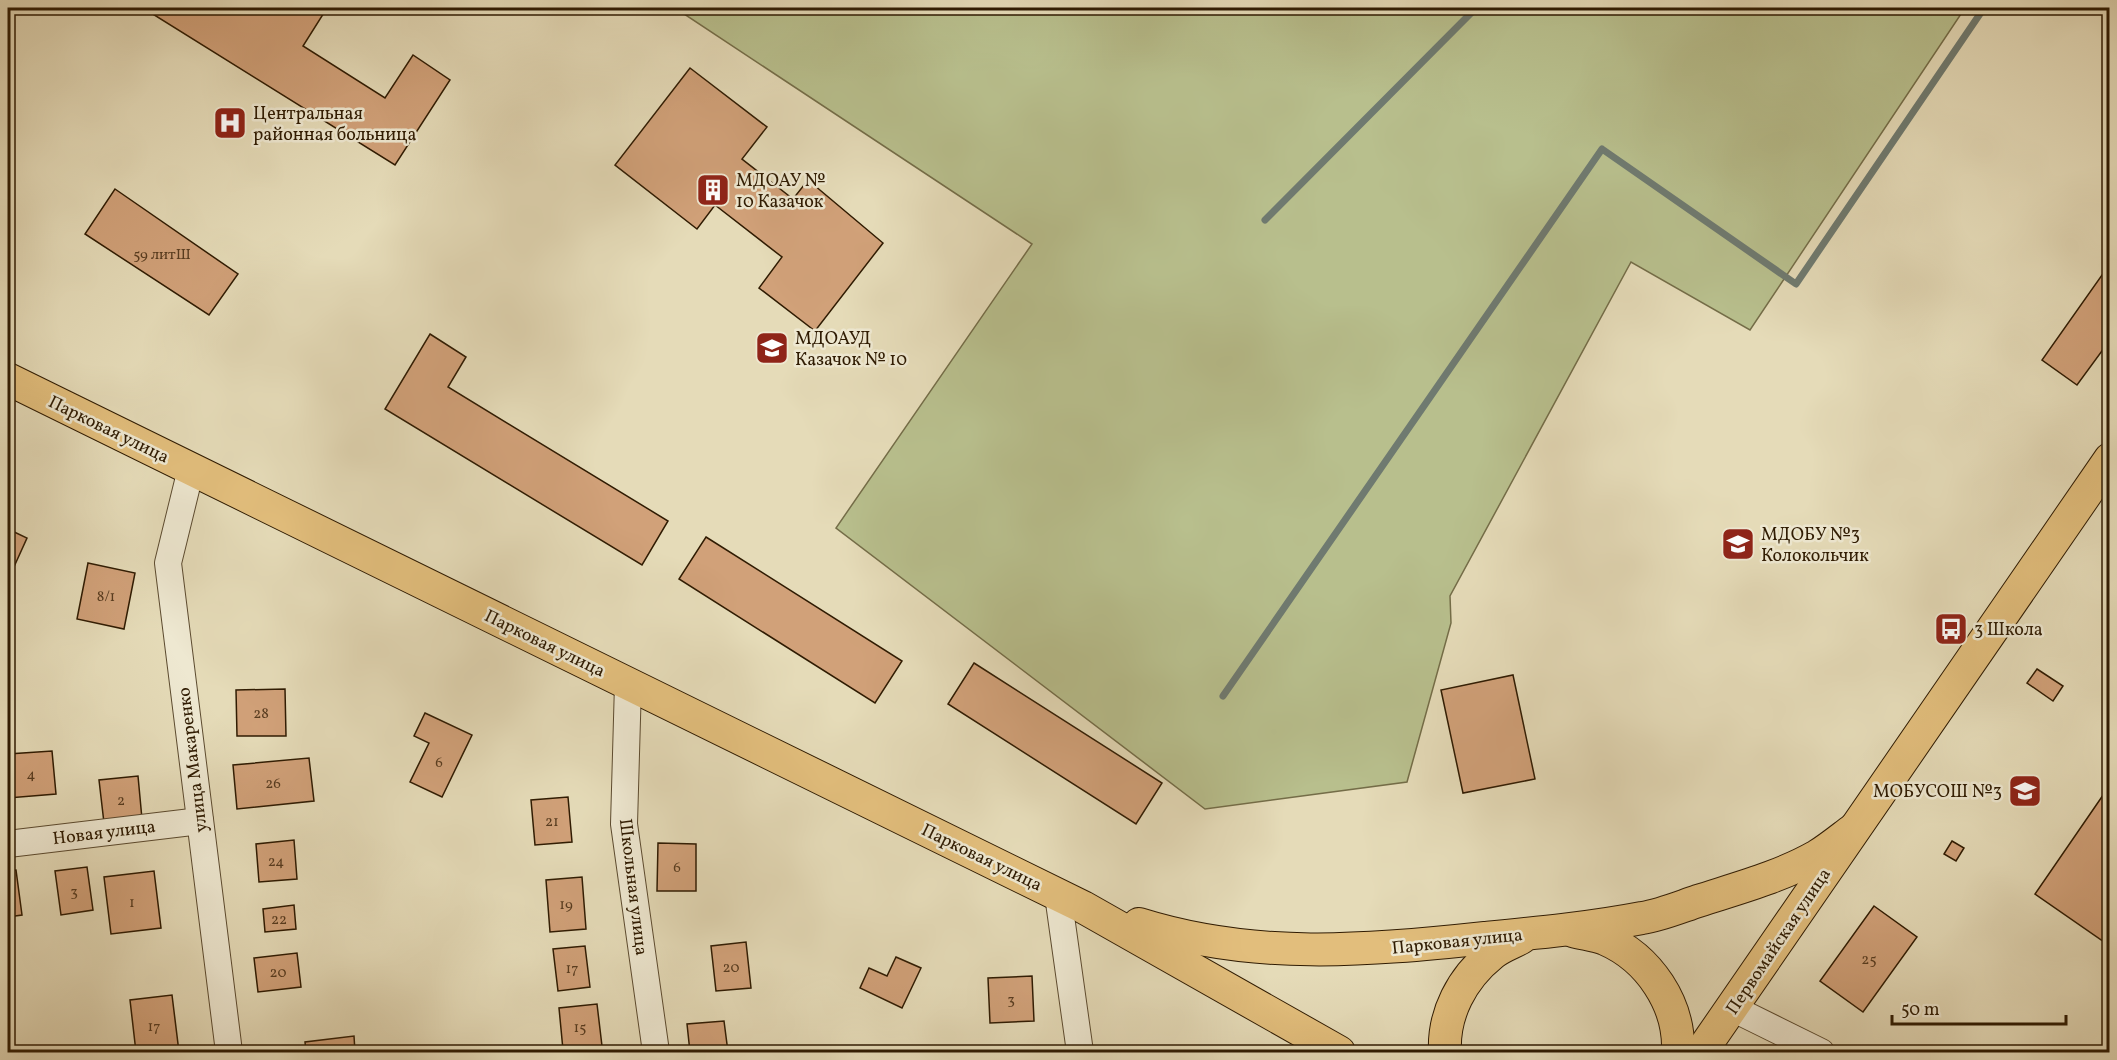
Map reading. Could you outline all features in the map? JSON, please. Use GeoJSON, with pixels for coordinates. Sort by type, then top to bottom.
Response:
{"type":"FeatureCollection","features":[{"type":"Feature","properties":{"kind":"main road","name":"Парковая улица"},"geometry":{"type":"LineString","coordinates":[[8,380],[1071,901],[1339,1053]]}},
{"type":"Feature","properties":{"kind":"main road","name":"Первомайская улица"},"geometry":{"type":"LineString","coordinates":[[1701,1053],[2109,459]]}},
{"type":"Feature","properties":{"kind":"main road","name":"Первомайская улица"},"geometry":{"type":"LineString","coordinates":[[1548,932],[1644,918],[1765,880],[1817,856],[1854,830]]}},
{"type":"Feature","properties":{"kind":"main road","name":"Парковая улица"},"geometry":{"type":"LineString","coordinates":[[1071,901],[1170,934],[1222,944],[1271,949],[1326,951],[1385,949],[1548,932]]}},
{"type":"Feature","properties":{"kind":"main road"},"geometry":{"type":"LineString","coordinates":[[1445,1053],[1444,1039],[1452,1005],[1469,976],[1493,952],[1524,937],[1548,932],[1573,931],[1605,939],[1633,955],[1656,978],[1671,1007],[1678,1039],[1678,1053]]}},
{"type":"Feature","properties":{"kind":"street","name":"улица Макаренко"},"geometry":{"type":"LineString","coordinates":[[191,469],[168,563],[229,1053]]}},
{"type":"Feature","properties":{"kind":"street","name":"Школьная улица"},"geometry":{"type":"LineString","coordinates":[[628,684],[624,824],[656,1053]]}},
{"type":"Feature","properties":{"kind":"street","name":"Новая улица"},"geometry":{"type":"LineString","coordinates":[[8,844],[200,821]]}},
{"type":"Feature","properties":{"kind":"street"},"geometry":{"type":"LineString","coordinates":[[1071,901],[1080,1053]]}},
{"type":"Feature","properties":{"kind":"street"},"geometry":{"type":"LineString","coordinates":[[1732,1008],[1821,1053]]}},
{"type":"Feature","properties":{"kind":"green space"},"geometry":{"type":"Polygon","coordinates":[[[675,8],[1965,8],[1750,330],[1631,262],[1450,596],[1451,623],[1407,782],[1205,809],[836,528],[1032,244],[675,8]]]}},
{"type":"Feature","properties":{"kind":"building"},"geometry":{"type":"Polygon","coordinates":[[[143,8],[327,8],[303,46],[385,98],[413,55],[450,80],[395,165],[143,8]]]}},
{"type":"Feature","properties":{"kind":"building","name":"МДОАУ № 10 Казачок"},"geometry":{"type":"Polygon","coordinates":[[[690,68],[767,127],[742,159],[793,199],[808,180],[883,243],[815,331],[759,288],[782,257],[715,205],[697,229],[615,165],[690,68]]]}},
{"type":"Feature","properties":{"kind":"building"},"geometry":{"type":"Polygon","coordinates":[[[115,189],[238,274],[209,315],[85,234],[115,189]]]}},
{"type":"Feature","properties":{"kind":"building"},"geometry":{"type":"Polygon","coordinates":[[[2102,275],[2110,281],[2110,340],[2077,385],[2042,360],[2102,275]]]}},
{"type":"Feature","properties":{"kind":"building"},"geometry":{"type":"Polygon","coordinates":[[[430,334],[466,357],[448,387],[668,521],[642,565],[385,409],[430,334]]]}},
{"type":"Feature","properties":{"kind":"building"},"geometry":{"type":"Polygon","coordinates":[[[8,529],[27,538],[8,580],[8,529]]]}},
{"type":"Feature","properties":{"kind":"building"},"geometry":{"type":"Polygon","coordinates":[[[706,537],[902,661],[875,703],[679,579],[706,537]]]}},
{"type":"Feature","properties":{"kind":"building"},"geometry":{"type":"Polygon","coordinates":[[[88,563],[135,573],[124,629],[77,619],[88,563]]]}},
{"type":"Feature","properties":{"kind":"building"},"geometry":{"type":"Polygon","coordinates":[[[974,663],[1162,783],[1136,824],[948,704],[974,663]]]}},
{"type":"Feature","properties":{"kind":"building"},"geometry":{"type":"Polygon","coordinates":[[[2037,669],[2063,686],[2053,701],[2027,683],[2037,669]]]}},
{"type":"Feature","properties":{"kind":"building"},"geometry":{"type":"Polygon","coordinates":[[[1513,675],[1535,779],[1463,793],[1441,690],[1513,675]]]}},
{"type":"Feature","properties":{"kind":"building"},"geometry":{"type":"Polygon","coordinates":[[[285,689],[286,736],[237,736],[236,690],[285,689]]]}},
{"type":"Feature","properties":{"kind":"building"},"geometry":{"type":"Polygon","coordinates":[[[425,713],[472,735],[442,797],[410,782],[429,743],[414,736],[425,713]]]}},
{"type":"Feature","properties":{"kind":"building"},"geometry":{"type":"Polygon","coordinates":[[[52,751],[56,794],[8,798],[8,754],[52,751]]]}},
{"type":"Feature","properties":{"kind":"building"},"geometry":{"type":"Polygon","coordinates":[[[309,758],[314,801],[237,809],[233,765],[309,758]]]}},
{"type":"Feature","properties":{"kind":"building"},"geometry":{"type":"Polygon","coordinates":[[[138,776],[142,819],[104,823],[99,780],[138,776]]]}},
{"type":"Feature","properties":{"kind":"building"},"geometry":{"type":"Polygon","coordinates":[[[2110,785],[2110,946],[2035,894],[2110,785]]]}},
{"type":"Feature","properties":{"kind":"building"},"geometry":{"type":"Polygon","coordinates":[[[568,797],[572,842],[535,845],[531,800],[568,797]]]}},
{"type":"Feature","properties":{"kind":"building"},"geometry":{"type":"Polygon","coordinates":[[[294,840],[297,879],[259,882],[256,844],[294,840]]]}},
{"type":"Feature","properties":{"kind":"building"},"geometry":{"type":"Polygon","coordinates":[[[1952,841],[1964,848],[1956,861],[1944,854],[1952,841]]]}},
{"type":"Feature","properties":{"kind":"building"},"geometry":{"type":"Polygon","coordinates":[[[658,843],[696,844],[696,891],[657,891],[658,843]]]}},
{"type":"Feature","properties":{"kind":"building"},"geometry":{"type":"Polygon","coordinates":[[[87,867],[93,910],[61,915],[55,871],[87,867]]]}},
{"type":"Feature","properties":{"kind":"building"},"geometry":{"type":"Polygon","coordinates":[[[16,870],[22,915],[8,917],[8,871],[16,870]]]}},
{"type":"Feature","properties":{"kind":"building"},"geometry":{"type":"Polygon","coordinates":[[[154,871],[161,928],[111,934],[104,877],[154,871]]]}},
{"type":"Feature","properties":{"kind":"building"},"geometry":{"type":"Polygon","coordinates":[[[582,877],[586,929],[550,932],[546,880],[582,877]]]}},
{"type":"Feature","properties":{"kind":"building"},"geometry":{"type":"Polygon","coordinates":[[[294,905],[296,929],[265,932],[263,909],[294,905]]]}},
{"type":"Feature","properties":{"kind":"building"},"geometry":{"type":"Polygon","coordinates":[[[1874,906],[1917,937],[1863,1012],[1820,981],[1874,906]]]}},
{"type":"Feature","properties":{"kind":"building"},"geometry":{"type":"Polygon","coordinates":[[[746,942],[751,988],[716,991],[711,946],[746,942]]]}},
{"type":"Feature","properties":{"kind":"building"},"geometry":{"type":"Polygon","coordinates":[[[585,946],[590,987],[558,991],[553,949],[585,946]]]}},
{"type":"Feature","properties":{"kind":"building"},"geometry":{"type":"Polygon","coordinates":[[[297,953],[301,987],[258,992],[254,958],[297,953]]]}},
{"type":"Feature","properties":{"kind":"building"},"geometry":{"type":"Polygon","coordinates":[[[896,957],[921,968],[902,1008],[860,988],[869,968],[887,976],[896,957]]]}},
{"type":"Feature","properties":{"kind":"building"},"geometry":{"type":"Polygon","coordinates":[[[1032,976],[1034,1021],[990,1023],[988,978],[1032,976]]]}},
{"type":"Feature","properties":{"kind":"building"},"geometry":{"type":"Polygon","coordinates":[[[172,995],[179,1052],[136,1052],[130,1000],[172,995]]]}},
{"type":"Feature","properties":{"kind":"building"},"geometry":{"type":"Polygon","coordinates":[[[597,1004],[602,1046],[563,1050],[559,1008],[597,1004]]]}},
{"type":"Feature","properties":{"kind":"building"},"geometry":{"type":"Polygon","coordinates":[[[724,1021],[728,1052],[690,1052],[687,1024],[724,1021]]]}},
{"type":"Feature","properties":{"kind":"building"},"geometry":{"type":"Polygon","coordinates":[[[354,1036],[355,1052],[306,1052],[305,1042],[354,1036]]]}},
{"type":"Feature","properties":{"kind":"waterway"},"geometry":{"type":"LineString","coordinates":[[1265,220],[1476,8]]}},
{"type":"Feature","properties":{"kind":"waterway"},"geometry":{"type":"LineString","coordinates":[[1223,696],[1602,149],[1796,284],[1984,8]]}},
{"type":"Feature","properties":{"kind":"place","name":"Центральная районная больница"},"geometry":{"type":"Point","coordinates":[230,123]}},
{"type":"Feature","properties":{"kind":"place","name":"МДОАУ № 10 Казачок"},"geometry":{"type":"Point","coordinates":[713,190]}},
{"type":"Feature","properties":{"kind":"place","name":"МДОАУД Казачок № 10"},"geometry":{"type":"Point","coordinates":[772,348]}},
{"type":"Feature","properties":{"kind":"place","name":"МДОБУ №3 Колокольчик"},"geometry":{"type":"Point","coordinates":[1738,544]}},
{"type":"Feature","properties":{"kind":"place","name":"3 Школа"},"geometry":{"type":"Point","coordinates":[1951,629]}},
{"type":"Feature","properties":{"kind":"place","name":"МОБУСОШ №3"},"geometry":{"type":"Point","coordinates":[2025,791]}}]}
